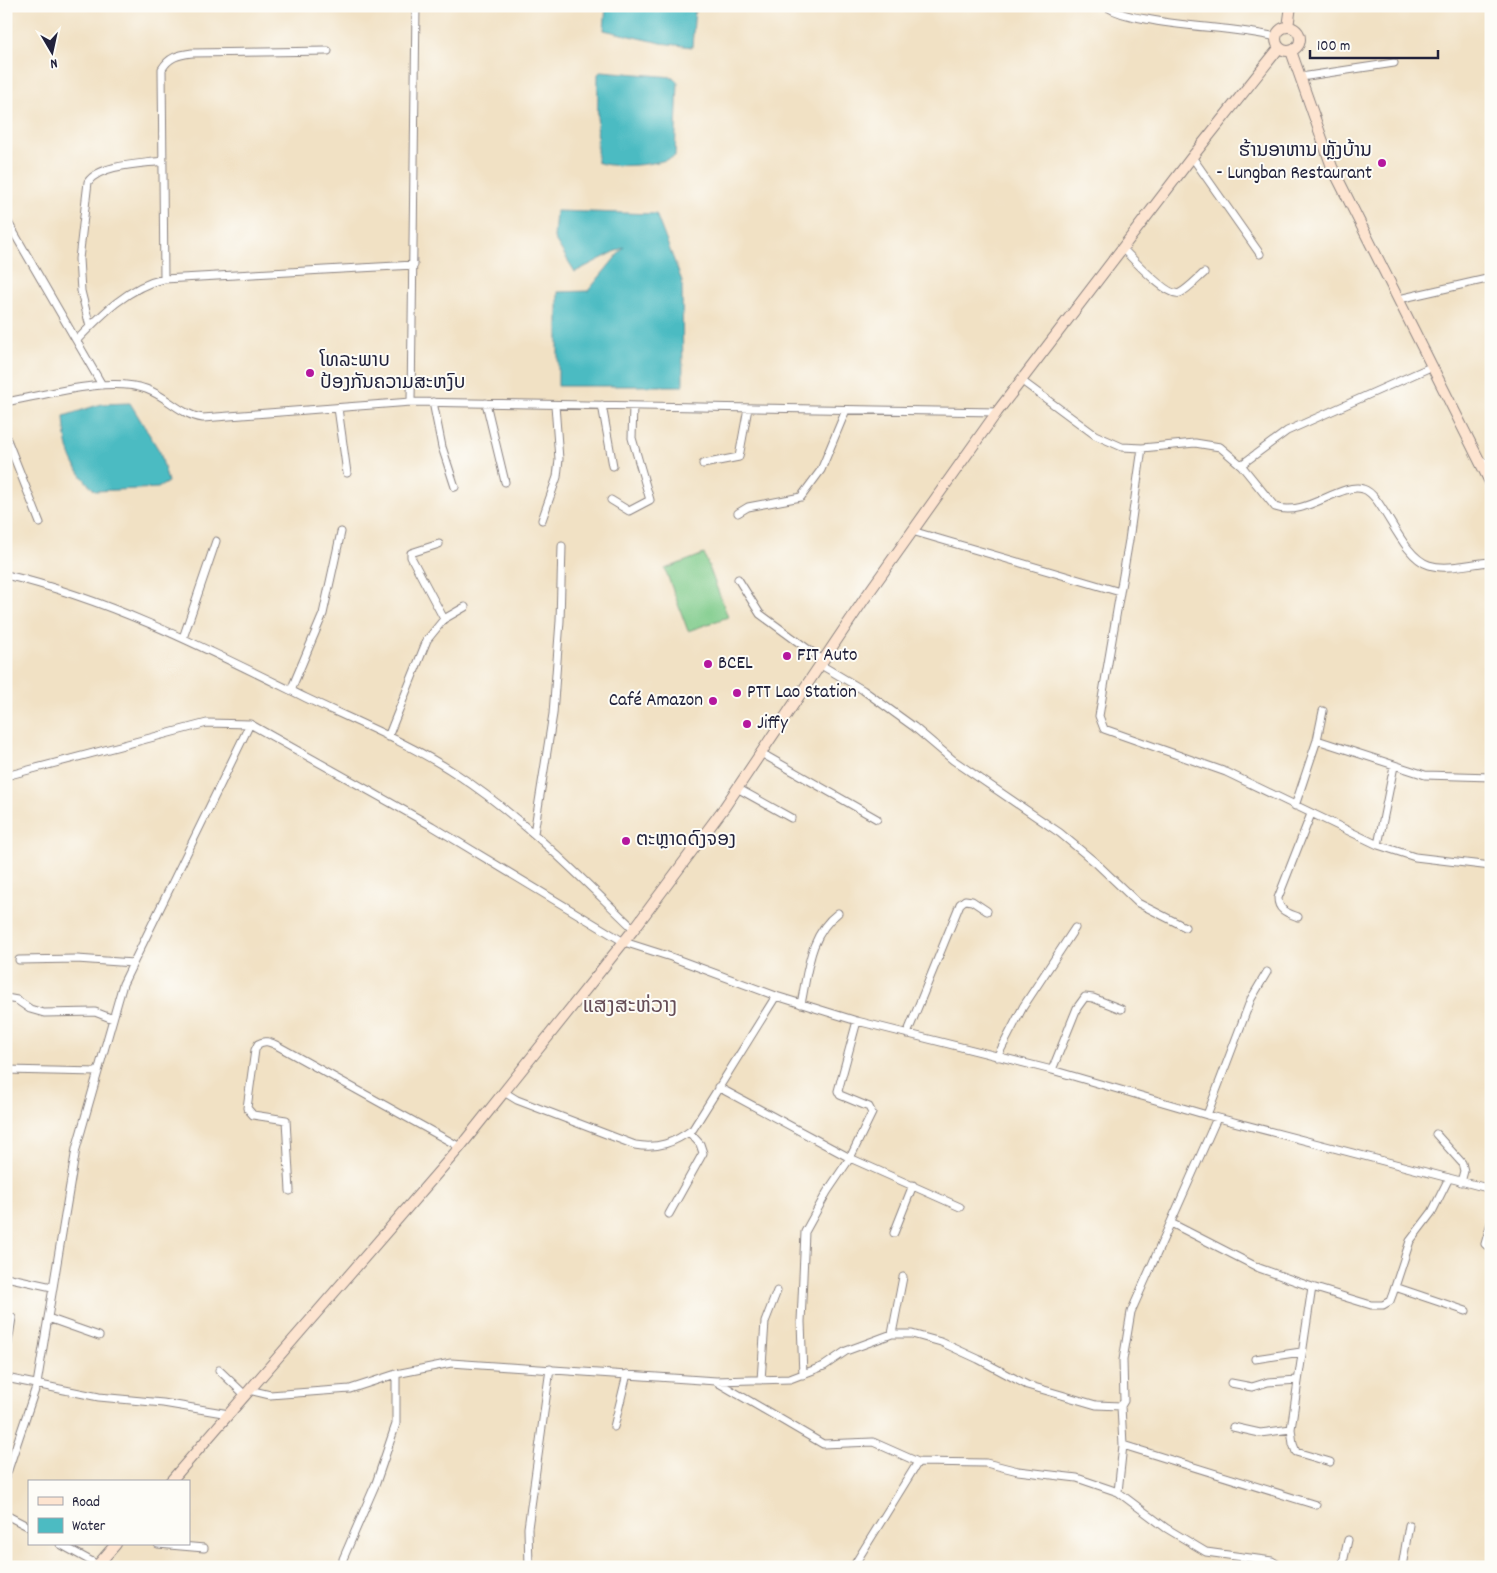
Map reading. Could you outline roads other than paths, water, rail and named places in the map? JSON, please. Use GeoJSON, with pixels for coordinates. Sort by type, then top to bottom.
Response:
{"type":"FeatureCollection","features":[{"type":"Feature","properties":{"kind":"street"},"geometry":{"type":"LineString","coordinates":[[410,402],[414,265],[416,6]]}},
{"type":"Feature","properties":{"kind":"street"},"geometry":{"type":"LineString","coordinates":[[1106,6],[1123,15],[1169,24],[1256,32],[1276,37]]}},
{"type":"Feature","properties":{"kind":"street"},"geometry":{"type":"LineString","coordinates":[[1288,27],[1290,6]]}},
{"type":"Feature","properties":{"kind":"street"},"geometry":{"type":"LineString","coordinates":[[1288,27],[1294,29],[1300,38],[1296,48],[1291,51],[1279,48],[1276,37],[1280,30],[1288,27]]}},
{"type":"Feature","properties":{"kind":"street"},"geometry":{"type":"LineString","coordinates":[[172,1480],[460,1147],[624,942],[737,788],[778,724],[997,412],[1279,48]]}},
{"type":"Feature","properties":{"kind":"street"},"geometry":{"type":"LineString","coordinates":[[164,279],[162,69],[167,61],[178,55],[192,52],[328,51]]}},
{"type":"Feature","properties":{"kind":"street"},"geometry":{"type":"LineString","coordinates":[[1291,51],[1332,167],[1491,484]]}},
{"type":"Feature","properties":{"kind":"street"},"geometry":{"type":"LineString","coordinates":[[1301,77],[1394,62]]}},
{"type":"Feature","properties":{"kind":"street"},"geometry":{"type":"LineString","coordinates":[[1192,158],[1260,254]]}},
{"type":"Feature","properties":{"kind":"street"},"geometry":{"type":"LineString","coordinates":[[90,327],[81,291],[79,259],[88,182],[92,176],[102,170],[163,161]]}},
{"type":"Feature","properties":{"kind":"street"},"geometry":{"type":"LineString","coordinates":[[6,220],[102,385]]}},
{"type":"Feature","properties":{"kind":"street"},"geometry":{"type":"LineString","coordinates":[[1123,249],[1163,287],[1174,294],[1180,293],[1204,273]]}},
{"type":"Feature","properties":{"kind":"street"},"geometry":{"type":"LineString","coordinates":[[77,340],[134,289],[164,279],[414,265]]}},
{"type":"Feature","properties":{"kind":"street"},"geometry":{"type":"LineString","coordinates":[[1399,299],[1491,278]]}},
{"type":"Feature","properties":{"kind":"street"},"geometry":{"type":"LineString","coordinates":[[1241,465],[1287,431],[1433,366]]}},
{"type":"Feature","properties":{"kind":"street"},"geometry":{"type":"LineString","coordinates":[[1022,381],[1095,435],[1122,446],[1142,448],[1206,443],[1220,448],[1241,465],[1275,507],[1295,510],[1353,489],[1366,489],[1377,498],[1393,528],[1424,563],[1441,567],[1491,562]]}},
{"type":"Feature","properties":{"kind":"street"},"geometry":{"type":"LineString","coordinates":[[6,402],[102,385],[132,385],[148,390],[189,415],[203,418],[410,402],[997,412]]}},
{"type":"Feature","properties":{"kind":"street"},"geometry":{"type":"LineString","coordinates":[[433,402],[442,447],[455,487]]}},
{"type":"Feature","properties":{"kind":"street"},"geometry":{"type":"LineString","coordinates":[[486,403],[505,482]]}},
{"type":"Feature","properties":{"kind":"street"},"geometry":{"type":"LineString","coordinates":[[542,520],[557,477],[559,458],[556,405]]}},
{"type":"Feature","properties":{"kind":"street"},"geometry":{"type":"LineString","coordinates":[[602,405],[614,466]]}},
{"type":"Feature","properties":{"kind":"street"},"geometry":{"type":"LineString","coordinates":[[611,500],[629,511],[650,500],[634,448],[633,406]]}},
{"type":"Feature","properties":{"kind":"street"},"geometry":{"type":"LineString","coordinates":[[338,408],[347,473]]}},
{"type":"Feature","properties":{"kind":"street"},"geometry":{"type":"LineString","coordinates":[[703,464],[740,457],[748,408]]}},
{"type":"Feature","properties":{"kind":"street"},"geometry":{"type":"LineString","coordinates":[[738,513],[748,507],[801,497],[821,470],[846,410]]}},
{"type":"Feature","properties":{"kind":"street"},"geometry":{"type":"LineString","coordinates":[[6,438],[40,523]]}},
{"type":"Feature","properties":{"kind":"street"},"geometry":{"type":"LineString","coordinates":[[1142,448],[1099,716],[1100,723],[1104,728],[1226,772],[1378,845],[1416,857],[1491,866]]}},
{"type":"Feature","properties":{"kind":"street"},"geometry":{"type":"LineString","coordinates":[[1480,464],[1491,461]]}},
{"type":"Feature","properties":{"kind":"street"},"geometry":{"type":"LineString","coordinates":[[912,531],[1120,592]]}},
{"type":"Feature","properties":{"kind":"street"},"geometry":{"type":"LineString","coordinates":[[290,690],[322,614],[341,532]]}},
{"type":"Feature","properties":{"kind":"street"},"geometry":{"type":"LineString","coordinates":[[183,638],[216,541]]}},
{"type":"Feature","properties":{"kind":"street"},"geometry":{"type":"LineString","coordinates":[[439,544],[416,550],[411,553],[411,557],[444,619]]}},
{"type":"Feature","properties":{"kind":"street"},"geometry":{"type":"LineString","coordinates":[[534,833],[553,714],[560,621],[562,546]]}},
{"type":"Feature","properties":{"kind":"street"},"geometry":{"type":"LineString","coordinates":[[6,576],[49,586],[123,613],[183,638],[388,737],[457,775],[534,833],[634,929]]}},
{"type":"Feature","properties":{"kind":"street"},"geometry":{"type":"LineString","coordinates":[[738,579],[760,614],[822,662],[914,727],[953,760],[1060,833],[1096,862],[1138,903],[1185,927]]}},
{"type":"Feature","properties":{"kind":"street"},"geometry":{"type":"LineString","coordinates":[[388,737],[427,640],[444,619],[465,607]]}},
{"type":"Feature","properties":{"kind":"street"},"geometry":{"type":"LineString","coordinates":[[1295,806],[1317,740],[1323,711]]}},
{"type":"Feature","properties":{"kind":"street"},"geometry":{"type":"LineString","coordinates":[[6,776],[208,723],[250,724],[432,826],[624,942],[671,957],[776,996],[857,1022],[1052,1070],[1217,1118],[1491,1189]]}},
{"type":"Feature","properties":{"kind":"street"},"geometry":{"type":"LineString","coordinates":[[6,1476],[37,1384],[76,1149],[123,984],[250,724]]}},
{"type":"Feature","properties":{"kind":"street"},"geometry":{"type":"LineString","coordinates":[[1317,740],[1425,775],[1491,778]]}},
{"type":"Feature","properties":{"kind":"street"},"geometry":{"type":"LineString","coordinates":[[761,753],[878,819]]}},
{"type":"Feature","properties":{"kind":"street"},"geometry":{"type":"LineString","coordinates":[[1378,845],[1394,766]]}},
{"type":"Feature","properties":{"kind":"street"},"geometry":{"type":"LineString","coordinates":[[737,788],[791,818]]}},
{"type":"Feature","properties":{"kind":"street"},"geometry":{"type":"LineString","coordinates":[[1298,918],[1282,910],[1278,905],[1278,898],[1312,814]]}},
{"type":"Feature","properties":{"kind":"street"},"geometry":{"type":"LineString","coordinates":[[907,1034],[960,904],[965,900],[972,901],[987,911]]}},
{"type":"Feature","properties":{"kind":"street"},"geometry":{"type":"LineString","coordinates":[[801,1004],[815,940],[822,927],[838,913]]}},
{"type":"Feature","properties":{"kind":"street"},"geometry":{"type":"LineString","coordinates":[[997,1057],[1023,1007],[1075,928]]}},
{"type":"Feature","properties":{"kind":"street"},"geometry":{"type":"LineString","coordinates":[[19,960],[77,959],[133,963]]}},
{"type":"Feature","properties":{"kind":"street"},"geometry":{"type":"LineString","coordinates":[[1207,1115],[1251,998],[1267,972]]}},
{"type":"Feature","properties":{"kind":"street"},"geometry":{"type":"LineString","coordinates":[[504,1092],[517,1100],[635,1145],[651,1148],[664,1145],[689,1132],[776,996]]}},
{"type":"Feature","properties":{"kind":"street"},"geometry":{"type":"LineString","coordinates":[[1052,1070],[1077,1008],[1085,997],[1121,1008]]}},
{"type":"Feature","properties":{"kind":"street"},"geometry":{"type":"LineString","coordinates":[[6,998],[17,1000],[30,1009],[44,1013],[95,1012],[113,1019]]}},
{"type":"Feature","properties":{"kind":"street"},"geometry":{"type":"LineString","coordinates":[[803,1375],[801,1322],[805,1232],[827,1192],[850,1158],[872,1113],[868,1107],[840,1095],[838,1091],[857,1022]]}},
{"type":"Feature","properties":{"kind":"street"},"geometry":{"type":"LineString","coordinates":[[290,1192],[286,1120],[253,1115],[247,1108],[255,1050],[258,1044],[262,1042],[268,1041],[276,1045],[460,1147]]}},
{"type":"Feature","properties":{"kind":"street"},"geometry":{"type":"LineString","coordinates":[[6,1070],[98,1072]]}},
{"type":"Feature","properties":{"kind":"street"},"geometry":{"type":"LineString","coordinates":[[718,1087],[850,1158],[960,1207]]}},
{"type":"Feature","properties":{"kind":"street"},"geometry":{"type":"LineString","coordinates":[[1118,1492],[1123,1445],[1121,1406],[1124,1401],[1123,1360],[1131,1312],[1217,1118]]}},
{"type":"Feature","properties":{"kind":"street"},"geometry":{"type":"LineString","coordinates":[[669,1214],[702,1153],[700,1144],[689,1132]]}},
{"type":"Feature","properties":{"kind":"street"},"geometry":{"type":"LineString","coordinates":[[1436,1134],[1462,1163],[1464,1170],[1461,1182]]}},
{"type":"Feature","properties":{"kind":"street"},"geometry":{"type":"LineString","coordinates":[[1171,1223],[1259,1268],[1370,1305],[1383,1305],[1390,1301],[1410,1241],[1432,1212],[1449,1178]]}},
{"type":"Feature","properties":{"kind":"street"},"geometry":{"type":"LineString","coordinates":[[894,1233],[913,1185]]}},
{"type":"Feature","properties":{"kind":"street"},"geometry":{"type":"LineString","coordinates":[[1491,1223],[1485,1244],[1491,1249]]}},
{"type":"Feature","properties":{"kind":"street"},"geometry":{"type":"LineString","coordinates":[[6,1277],[52,1287]]}},
{"type":"Feature","properties":{"kind":"street"},"geometry":{"type":"LineString","coordinates":[[892,1334],[903,1277]]}},
{"type":"Feature","properties":{"kind":"street"},"geometry":{"type":"LineString","coordinates":[[1312,1287],[1291,1429],[1296,1452],[1330,1462]]}},
{"type":"Feature","properties":{"kind":"street"},"geometry":{"type":"LineString","coordinates":[[1395,1287],[1466,1311]]}},
{"type":"Feature","properties":{"kind":"street"},"geometry":{"type":"LineString","coordinates":[[761,1380],[765,1322],[777,1291]]}},
{"type":"Feature","properties":{"kind":"street"},"geometry":{"type":"LineString","coordinates":[[6,1355],[12,1318]]}},
{"type":"Feature","properties":{"kind":"street"},"geometry":{"type":"LineString","coordinates":[[48,1318],[99,1336]]}},
{"type":"Feature","properties":{"kind":"street"},"geometry":{"type":"LineString","coordinates":[[219,1370],[247,1392],[270,1395],[350,1389],[396,1374],[451,1363],[716,1381],[790,1379],[824,1366],[846,1351],[892,1334],[912,1334],[941,1342],[1027,1385],[1096,1405],[1121,1406]]}},
{"type":"Feature","properties":{"kind":"street"},"geometry":{"type":"LineString","coordinates":[[1255,1359],[1301,1352]]}},
{"type":"Feature","properties":{"kind":"street"},"geometry":{"type":"LineString","coordinates":[[529,1567],[528,1528],[550,1369]]}},
{"type":"Feature","properties":{"kind":"street"},"geometry":{"type":"LineString","coordinates":[[343,1567],[343,1559],[376,1483],[396,1424],[396,1374]]}},
{"type":"Feature","properties":{"kind":"street"},"geometry":{"type":"LineString","coordinates":[[614,1427],[627,1374]]}},
{"type":"Feature","properties":{"kind":"street"},"geometry":{"type":"LineString","coordinates":[[6,1378],[99,1397],[163,1403],[229,1414]]}},
{"type":"Feature","properties":{"kind":"street"},"geometry":{"type":"LineString","coordinates":[[1231,1383],[1252,1386],[1268,1382],[1298,1380]]}},
{"type":"Feature","properties":{"kind":"street"},"geometry":{"type":"LineString","coordinates":[[716,1381],[823,1444],[873,1442],[918,1462],[986,1462],[1018,1471],[1077,1478],[1118,1492],[1166,1528],[1206,1552],[1272,1561],[1282,1567]]}},
{"type":"Feature","properties":{"kind":"street"},"geometry":{"type":"LineString","coordinates":[[1233,1427],[1260,1433],[1291,1429]]}},
{"type":"Feature","properties":{"kind":"street"},"geometry":{"type":"LineString","coordinates":[[1123,1445],[1316,1504]]}},
{"type":"Feature","properties":{"kind":"street"},"geometry":{"type":"LineString","coordinates":[[854,1567],[918,1462]]}},
{"type":"Feature","properties":{"kind":"street"},"geometry":{"type":"LineString","coordinates":[[6,1515],[28,1526]]}},
{"type":"Feature","properties":{"kind":"street"},"geometry":{"type":"LineString","coordinates":[[1402,1567],[1409,1525]]}},
{"type":"Feature","properties":{"kind":"street"},"geometry":{"type":"LineString","coordinates":[[1342,1567],[1348,1540]]}},
{"type":"Feature","properties":{"kind":"street"},"geometry":{"type":"LineString","coordinates":[[63,1546],[97,1566],[114,1546]]}},
{"type":"Feature","properties":{"kind":"street"},"geometry":{"type":"LineString","coordinates":[[181,1546],[204,1548]]}},
{"type":"Feature","properties":{"kind":"water"},"geometry":{"type":"Polygon","coordinates":[[[606,6],[695,8],[692,47],[661,43],[604,30],[606,6]]]}},
{"type":"Feature","properties":{"kind":"water"},"geometry":{"type":"Polygon","coordinates":[[[601,71],[673,77],[678,82],[675,156],[659,162],[625,166],[597,162],[598,74],[601,71]]]}},
{"type":"Feature","properties":{"kind":"water"},"geometry":{"type":"Polygon","coordinates":[[[556,211],[656,214],[682,281],[683,386],[558,386],[558,292],[588,291],[624,247],[575,272],[554,238],[556,211]]]}},
{"type":"Feature","properties":{"kind":"water"},"geometry":{"type":"Polygon","coordinates":[[[130,403],[160,452],[168,482],[158,488],[95,491],[80,473],[71,457],[66,438],[64,416],[101,404],[130,403]]]}},
{"type":"Feature","properties":{"kind":"place","name":"ຮ້ານອາຫານ ຫຼັງບ້ານ - Lungban Restaurant"},"geometry":{"type":"Point","coordinates":[1382,163]}},
{"type":"Feature","properties":{"kind":"place","name":"ໂທລະພາບ ປ້ອງກັນຄວາມສະຫງົບ"},"geometry":{"type":"Point","coordinates":[310,373]}},
{"type":"Feature","properties":{"kind":"place","name":"FIT Auto"},"geometry":{"type":"Point","coordinates":[787,656]}},
{"type":"Feature","properties":{"kind":"place","name":"BCEL"},"geometry":{"type":"Point","coordinates":[708,664]}},
{"type":"Feature","properties":{"kind":"place","name":"PTT Lao Station"},"geometry":{"type":"Point","coordinates":[737,693]}},
{"type":"Feature","properties":{"kind":"place","name":"Café Amazon"},"geometry":{"type":"Point","coordinates":[713,701]}},
{"type":"Feature","properties":{"kind":"place","name":"Jiffy"},"geometry":{"type":"Point","coordinates":[747,724]}},
{"type":"Feature","properties":{"kind":"place","name":"ຕະຫຼາດດົງຈອງ"},"geometry":{"type":"Point","coordinates":[626,841]}},
{"type":"Feature","properties":{"kind":"district","name":"ແສງສະຫ່ວາງ"},"geometry":{"type":"Point","coordinates":[630,1008]}}]}
